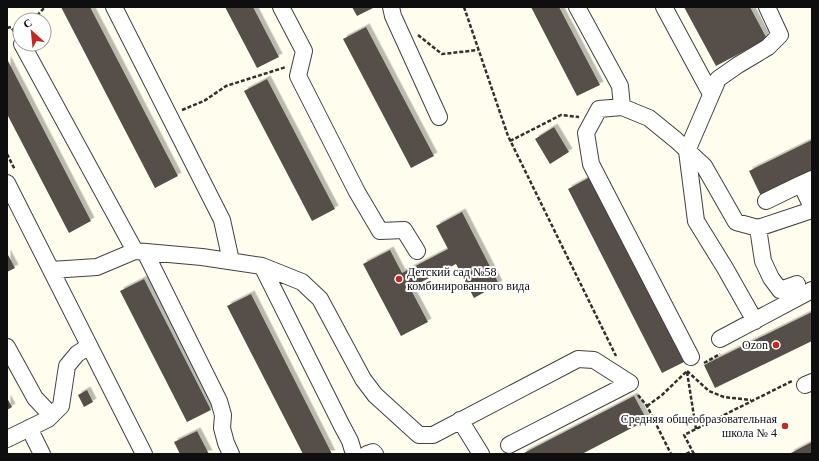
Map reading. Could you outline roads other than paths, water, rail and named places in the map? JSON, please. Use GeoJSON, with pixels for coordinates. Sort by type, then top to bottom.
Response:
{"type":"FeatureCollection","features":[{"type":"Feature","properties":{"kind":"street"},"geometry":{"type":"LineString","coordinates":[[114,7],[222,220],[231,261]]}},
{"type":"Feature","properties":{"kind":"street"},"geometry":{"type":"LineString","coordinates":[[281,7],[304,51],[298,76],[357,192],[380,231],[404,230],[417,252]]}},
{"type":"Feature","properties":{"kind":"street"},"geometry":{"type":"LineString","coordinates":[[391,7],[393,16],[439,118]]}},
{"type":"Feature","properties":{"kind":"street"},"geometry":{"type":"LineString","coordinates":[[578,7],[620,86],[622,107]]}},
{"type":"Feature","properties":{"kind":"street"},"geometry":{"type":"LineString","coordinates":[[664,7],[711,94]]}},
{"type":"Feature","properties":{"kind":"street"},"geometry":{"type":"LineString","coordinates":[[755,321],[696,221],[687,151],[718,79],[768,47],[780,35],[767,7]]}},
{"type":"Feature","properties":{"kind":"street"},"geometry":{"type":"LineString","coordinates":[[26,52],[140,251],[219,401],[223,415],[222,428],[231,454]]}},
{"type":"Feature","properties":{"kind":"street"},"geometry":{"type":"LineString","coordinates":[[689,364],[592,164],[586,133],[599,110],[622,107],[649,118],[704,166],[736,222],[758,228],[812,208],[806,181],[766,201]]}},
{"type":"Feature","properties":{"kind":"street"},"geometry":{"type":"LineString","coordinates":[[7,183],[11,201],[51,270],[144,454]]}},
{"type":"Feature","properties":{"kind":"street"},"geometry":{"type":"LineString","coordinates":[[758,228],[763,261],[780,290],[797,284]]}},
{"type":"Feature","properties":{"kind":"street"},"geometry":{"type":"LineString","coordinates":[[51,270],[97,267],[140,251],[262,266],[302,282],[320,299],[367,384],[375,395],[419,435],[433,435],[578,359],[594,360],[630,383],[509,445]]}},
{"type":"Feature","properties":{"kind":"street"},"geometry":{"type":"LineString","coordinates":[[262,266],[350,441],[354,454]]}},
{"type":"Feature","properties":{"kind":"street"},"geometry":{"type":"LineString","coordinates":[[720,339],[812,290]]}},
{"type":"Feature","properties":{"kind":"street"},"geometry":{"type":"LineString","coordinates":[[7,346],[35,398],[51,415]]}},
{"type":"Feature","properties":{"kind":"street"},"geometry":{"type":"LineString","coordinates":[[7,439],[48,418],[61,406],[67,366],[77,354],[89,346]]}},
{"type":"Feature","properties":{"kind":"street"},"geometry":{"type":"LineString","coordinates":[[460,420],[481,454]]}},
{"type":"Feature","properties":{"kind":"street"},"geometry":{"type":"LineString","coordinates":[[29,428],[42,454]]}},
{"type":"Feature","properties":{"kind":"street"},"geometry":{"type":"LineString","coordinates":[[367,454],[373,452],[375,454]]}},
{"type":"Feature","properties":{"kind":"place","name":"Детский сад №58 комбинированного вида"},"geometry":{"type":"Point","coordinates":[399,279]}},
{"type":"Feature","properties":{"kind":"place","name":"Ozon"},"geometry":{"type":"Point","coordinates":[776,345]}},
{"type":"Feature","properties":{"kind":"place","name":"Средняя общеобразовательная школа № 4"},"geometry":{"type":"Point","coordinates":[785,426]}}]}
